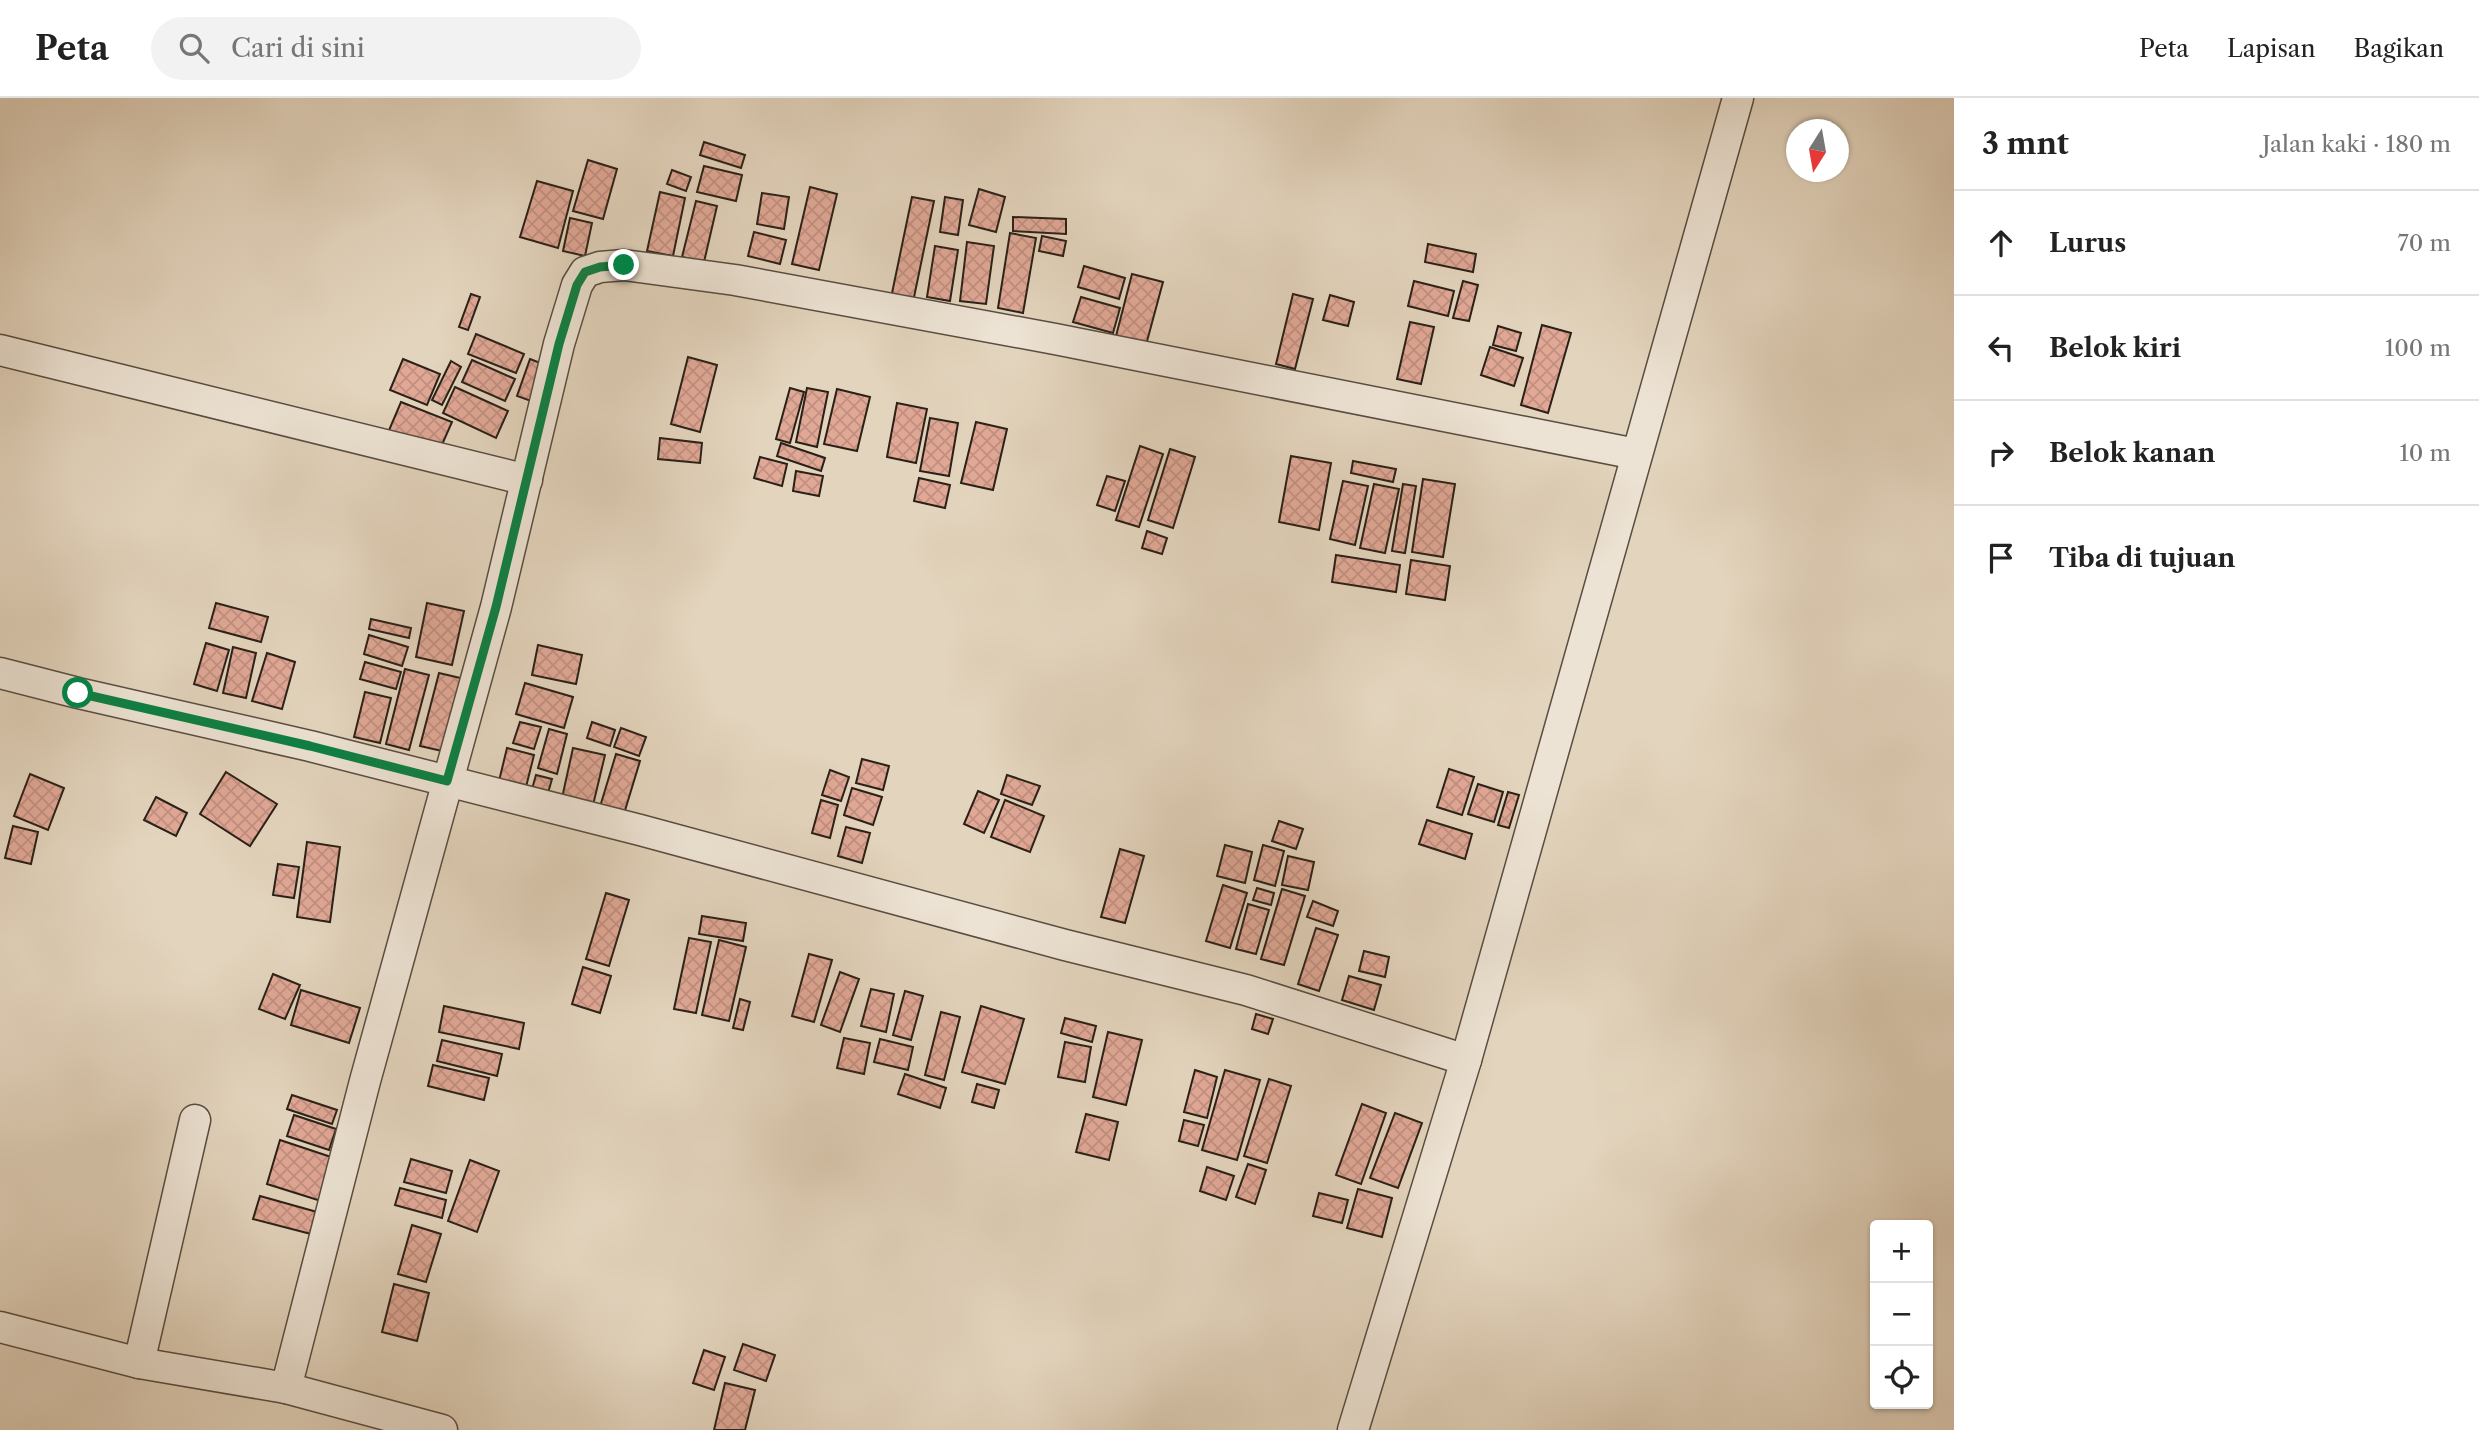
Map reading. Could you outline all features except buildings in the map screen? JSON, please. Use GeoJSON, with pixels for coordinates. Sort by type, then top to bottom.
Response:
{"type":"FeatureCollection","features":[{"type":"Feature","properties":{"kind":"street"},"geometry":{"type":"LineString","coordinates":[[1353,1430],[1466,1060],[1738,98]]}},
{"type":"Feature","properties":{"kind":"street"},"geometry":{"type":"LineString","coordinates":[[286,1388],[365,1081],[496,607],[559,344],[577,285],[585,272],[600,267],[624,265],[735,280],[1055,339],[1636,454]]}},
{"type":"Feature","properties":{"kind":"street"},"geometry":{"type":"LineString","coordinates":[[0,350],[527,480]]}},
{"type":"Feature","properties":{"kind":"street"},"geometry":{"type":"LineString","coordinates":[[0,673],[653,833],[1052,942],[1246,990],[1466,1060]]}},
{"type":"Feature","properties":{"kind":"street"},"geometry":{"type":"LineString","coordinates":[[139,1363],[195,1120]]}},
{"type":"Feature","properties":{"kind":"street"},"geometry":{"type":"LineString","coordinates":[[0,1327],[139,1363],[286,1388],[442,1430]]}},
{"type":"Feature","properties":{"kind":"route"},"geometry":{"type":"LineString","coordinates":[[78,693],[310,746],[447,781],[496,607],[559,344],[577,285],[585,272],[600,267],[624,265]]}}]}
